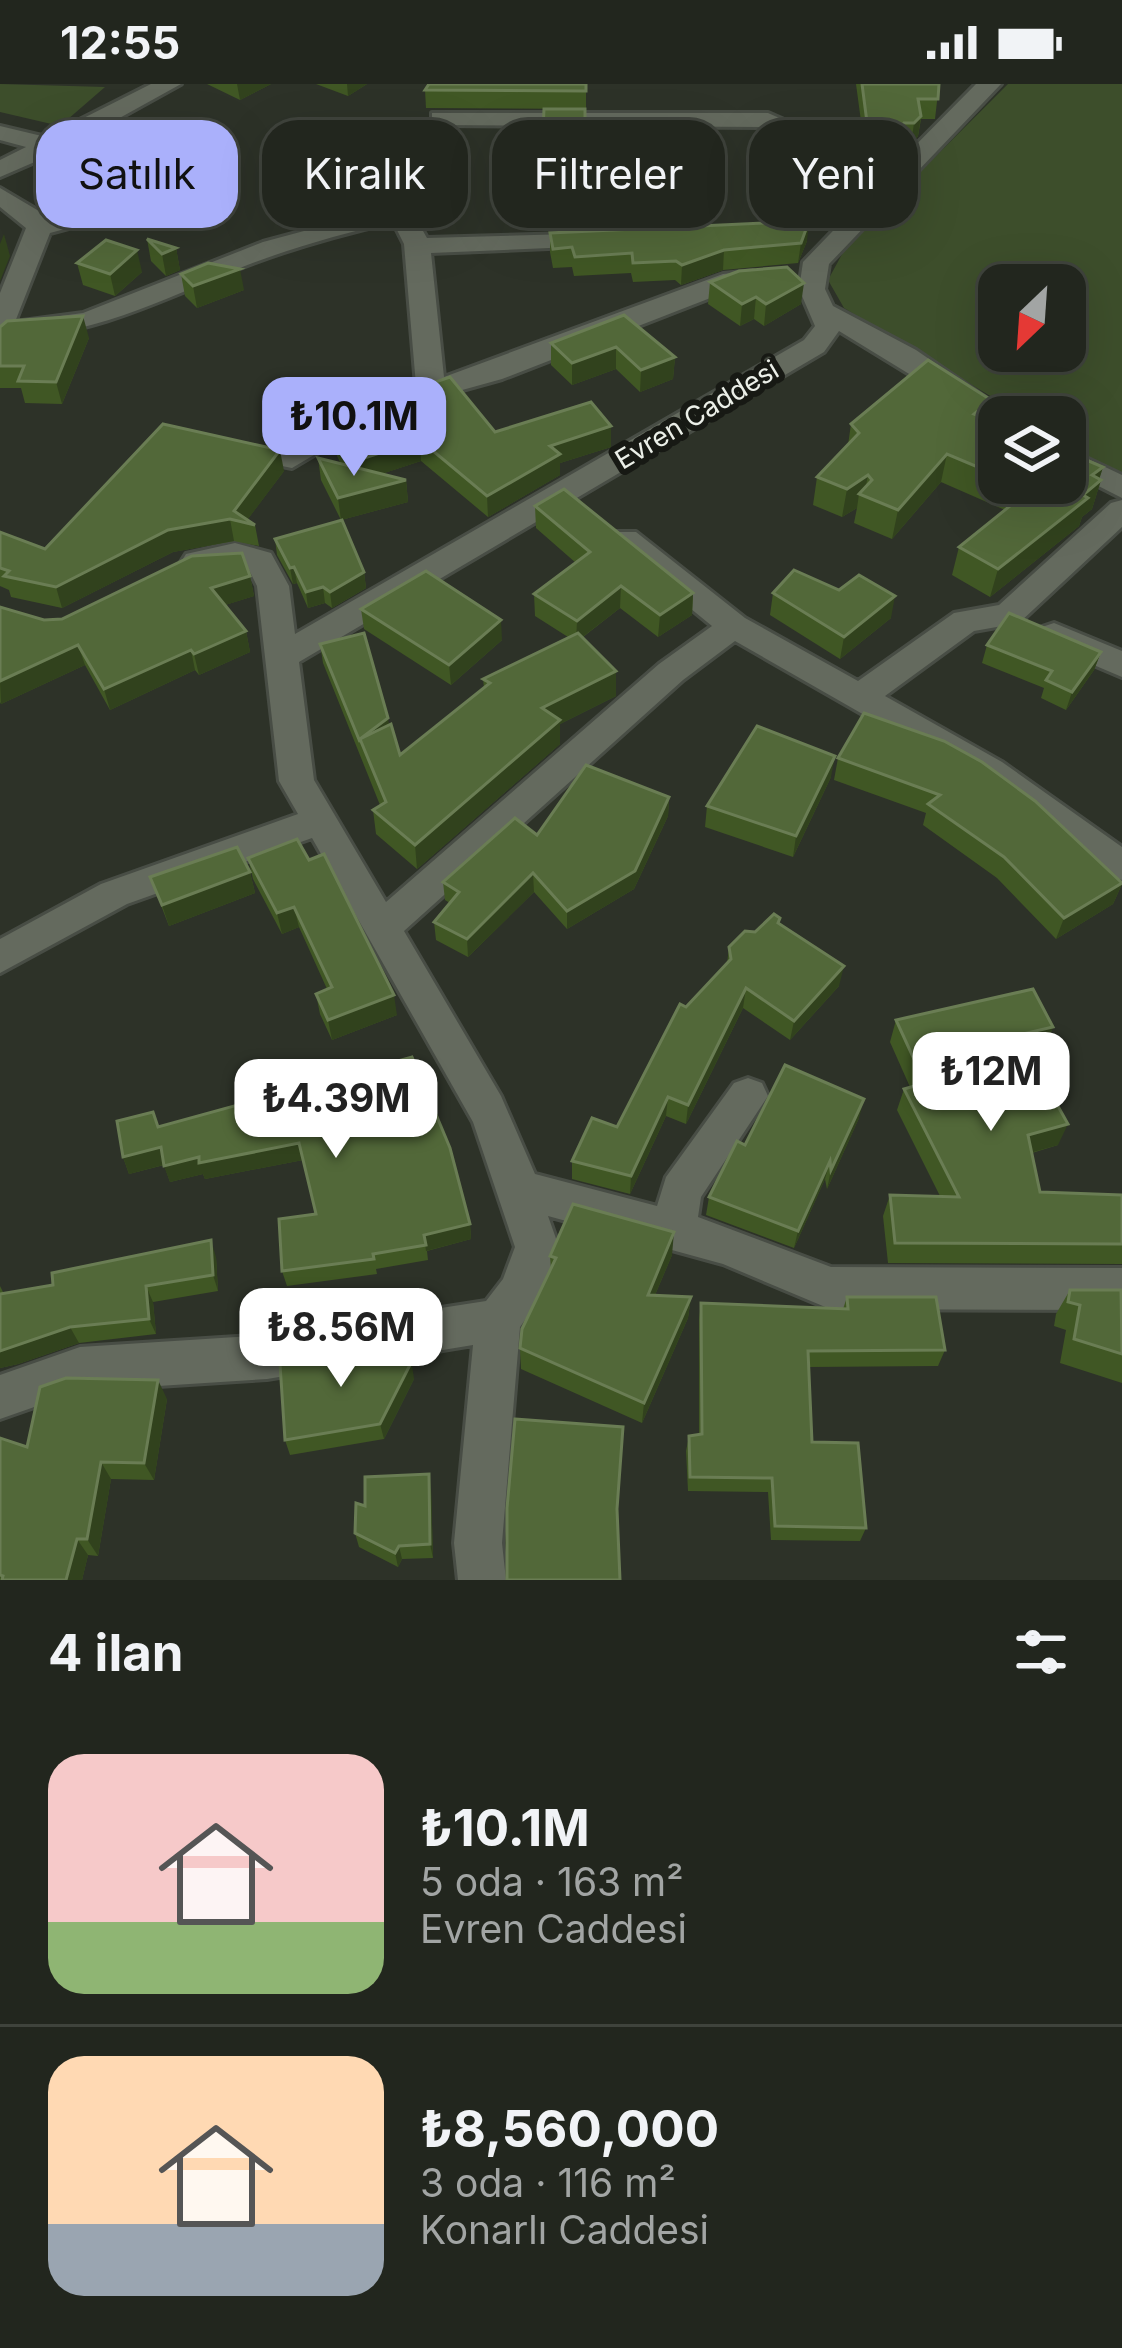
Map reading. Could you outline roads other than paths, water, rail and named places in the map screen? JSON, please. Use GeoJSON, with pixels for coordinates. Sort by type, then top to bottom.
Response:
{"type":"FeatureCollection","features":[{"type":"Feature","properties":{"kind":"street"},"geometry":{"type":"LineString","coordinates":[[100,120],[169,84]]}},
{"type":"Feature","properties":{"kind":"street"},"geometry":{"type":"LineString","coordinates":[[918,156],[989,84]]}},
{"type":"Feature","properties":{"kind":"street"},"geometry":{"type":"LineString","coordinates":[[440,118],[768,120]]}},
{"type":"Feature","properties":{"kind":"street"},"geometry":{"type":"LineString","coordinates":[[0,133],[36,142]]}},
{"type":"Feature","properties":{"kind":"street"},"geometry":{"type":"LineString","coordinates":[[0,170],[36,153]]}},
{"type":"Feature","properties":{"kind":"street"},"geometry":{"type":"LineString","coordinates":[[0,196],[36,219]]}},
{"type":"Feature","properties":{"kind":"street"},"geometry":{"type":"LineString","coordinates":[[38,228],[0,329],[37,332],[103,317],[316,232],[401,213],[417,244],[431,390]]}},
{"type":"Feature","properties":{"kind":"street"},"geometry":{"type":"LineString","coordinates":[[828,228],[823,232],[811,274],[812,289],[825,312],[906,356],[978,406]]}},
{"type":"Feature","properties":{"kind":"street"},"geometry":{"type":"LineString","coordinates":[[417,244],[621,237]]}},
{"type":"Feature","properties":{"kind":"street"},"geometry":{"type":"LineString","coordinates":[[292,459],[380,404],[492,373],[732,280],[811,274]]}},
{"type":"Feature","properties":{"kind":"street","name":"Evren Caddesi"},"geometry":{"type":"LineString","coordinates":[[283,656],[585,506],[814,346],[830,326],[825,312]]}},
{"type":"Feature","properties":{"kind":"street"},"geometry":{"type":"LineString","coordinates":[[1086,468],[1122,488]]}},
{"type":"Feature","properties":{"kind":"street"},"geometry":{"type":"LineString","coordinates":[[585,506],[734,626],[990,771],[1122,866]]}},
{"type":"Feature","properties":{"kind":"street"},"geometry":{"type":"LineString","coordinates":[[1008,615],[1122,510]]}},
{"type":"Feature","properties":{"kind":"street"},"geometry":{"type":"LineString","coordinates":[[161,574],[236,554],[260,561],[272,586],[294,766],[317,822],[487,1108],[537,1247],[519,1292],[499,1321],[478,1543],[482,1580]]}},
{"type":"Feature","properties":{"kind":"street"},"geometry":{"type":"LineString","coordinates":[[859,697],[965,621],[1008,615],[1122,665]]}},
{"type":"Feature","properties":{"kind":"street"},"geometry":{"type":"LineString","coordinates":[[382,928],[671,672],[734,626]]}},
{"type":"Feature","properties":{"kind":"street"},"geometry":{"type":"LineString","coordinates":[[0,957],[114,894],[317,822]]}},
{"type":"Feature","properties":{"kind":"street"},"geometry":{"type":"LineString","coordinates":[[674,1230],[681,1190],[748,1096]]}},
{"type":"Feature","properties":{"kind":"street"},"geometry":{"type":"LineString","coordinates":[[517,1188],[727,1245],[830,1288],[1122,1288]]}},
{"type":"Feature","properties":{"kind":"street"},"geometry":{"type":"LineString","coordinates":[[0,1397],[80,1369],[267,1357],[499,1321]]}}]}
